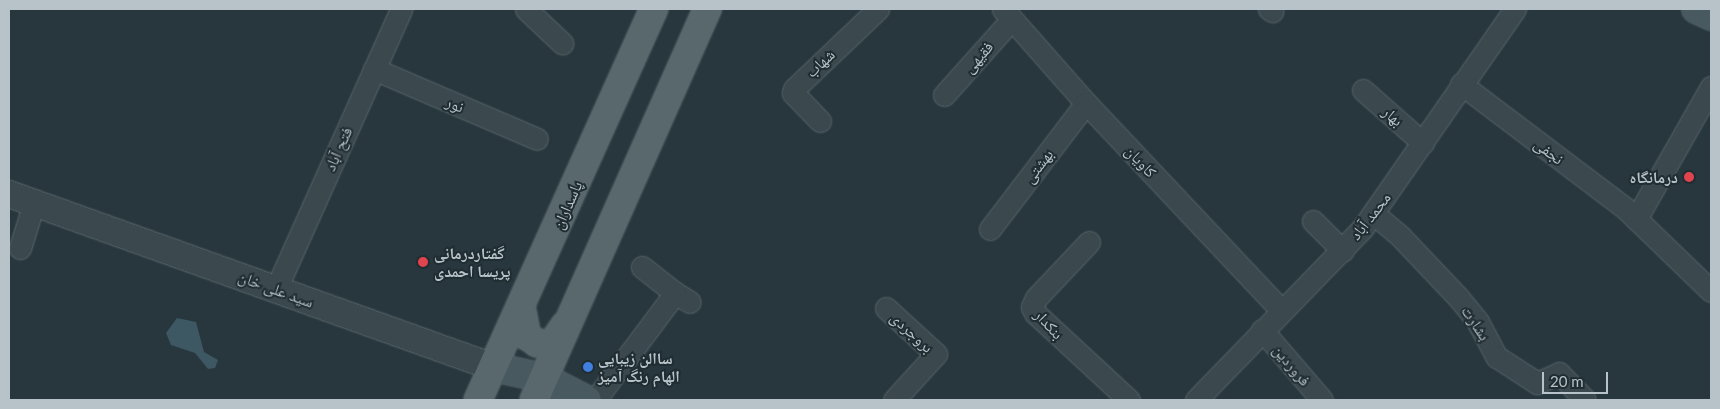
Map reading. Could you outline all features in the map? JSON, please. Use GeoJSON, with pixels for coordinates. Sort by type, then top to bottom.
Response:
{"type":"FeatureCollection","features":[{"type":"Feature","properties":{"kind":"main road","name":"پاسداران"},"geometry":{"type":"LineString","coordinates":[[478,400],[654,9]]}},
{"type":"Feature","properties":{"kind":"main road"},"geometry":{"type":"LineString","coordinates":[[539,389],[707,9]]}},
{"type":"Feature","properties":{"kind":"main road"},"geometry":{"type":"LineString","coordinates":[[1696,9],[1711,16]]}},
{"type":"Feature","properties":{"kind":"main road"},"geometry":{"type":"LineString","coordinates":[[521,306],[527,336],[537,343],[551,345],[571,317]]}},
{"type":"Feature","properties":{"kind":"main road","name":"سید علی خان"},"geometry":{"type":"LineString","coordinates":[[494,367],[539,389],[587,400]]}},
{"type":"Feature","properties":{"kind":"street","name":"فتح آباد"},"geometry":{"type":"LineString","coordinates":[[276,289],[401,9]]}},
{"type":"Feature","properties":{"kind":"street"},"geometry":{"type":"LineString","coordinates":[[526,9],[562,43]]}},
{"type":"Feature","properties":{"kind":"street","name":"شهاب"},"geometry":{"type":"LineString","coordinates":[[820,121],[793,93],[794,89],[878,9]]}},
{"type":"Feature","properties":{"kind":"street","name":"محمد آباد"},"geometry":{"type":"LineString","coordinates":[[1196,400],[1262,330],[1342,251],[1374,214],[1461,84],[1515,9]]}},
{"type":"Feature","properties":{"kind":"street","name":"فقیهی"},"geometry":{"type":"LineString","coordinates":[[944,94],[1007,14]]}},
{"type":"Feature","properties":{"kind":"street","name":"کاویان"},"geometry":{"type":"LineString","coordinates":[[1007,14],[1086,103],[1282,310]]}},
{"type":"Feature","properties":{"kind":"street","name":"نور"},"geometry":{"type":"LineString","coordinates":[[374,69],[537,139]]}},
{"type":"Feature","properties":{"kind":"street","name":"نجفی"},"geometry":{"type":"LineString","coordinates":[[1461,84],[1636,219],[1711,291]]}},
{"type":"Feature","properties":{"kind":"street"},"geometry":{"type":"LineString","coordinates":[[1636,219],[1711,87]]}},
{"type":"Feature","properties":{"kind":"street","name":"بهار"},"geometry":{"type":"LineString","coordinates":[[1363,90],[1423,142]]}},
{"type":"Feature","properties":{"kind":"street","name":"بهشتی"},"geometry":{"type":"LineString","coordinates":[[990,229],[1086,103]]}},
{"type":"Feature","properties":{"kind":"street","name":"سید علی خان"},"geometry":{"type":"LineString","coordinates":[[9,194],[494,367]]}},
{"type":"Feature","properties":{"kind":"street"},"geometry":{"type":"LineString","coordinates":[[20,248],[34,203]]}},
{"type":"Feature","properties":{"kind":"street","name":"بشارت"},"geometry":{"type":"LineString","coordinates":[[1374,214],[1401,237],[1458,298],[1478,322],[1497,357],[1537,383],[1559,373],[1585,400]]}},
{"type":"Feature","properties":{"kind":"street"},"geometry":{"type":"LineString","coordinates":[[1312,221],[1342,251]]}},
{"type":"Feature","properties":{"kind":"street","name":"بنکدار"},"geometry":{"type":"LineString","coordinates":[[1089,242],[1036,298],[1032,306],[1035,313],[1129,400]]}},
{"type":"Feature","properties":{"kind":"street"},"geometry":{"type":"LineString","coordinates":[[595,400],[682,297],[642,267]]}},
{"type":"Feature","properties":{"kind":"street","name":"بروجردی"},"geometry":{"type":"LineString","coordinates":[[886,308],[936,354],[894,400]]}},
{"type":"Feature","properties":{"kind":"street","name":"فروردین"},"geometry":{"type":"LineString","coordinates":[[1262,330],[1322,400]]}},
{"type":"Feature","properties":{"kind":"water"},"geometry":{"type":"Polygon","coordinates":[[[177,318],[196,322],[204,352],[218,360],[215,368],[208,369],[195,353],[171,345],[166,333],[177,318]]]}},
{"type":"Feature","properties":{"kind":"place","name":"درمانگاه"},"geometry":{"type":"Point","coordinates":[1689,177]}},
{"type":"Feature","properties":{"kind":"place","name":"گفتاردرمانی پریسا احمدی"},"geometry":{"type":"Point","coordinates":[423,262]}},
{"type":"Feature","properties":{"kind":"place","name":"ساالن زیبایی الهام رنگ آمیز"},"geometry":{"type":"Point","coordinates":[588,367]}}]}
